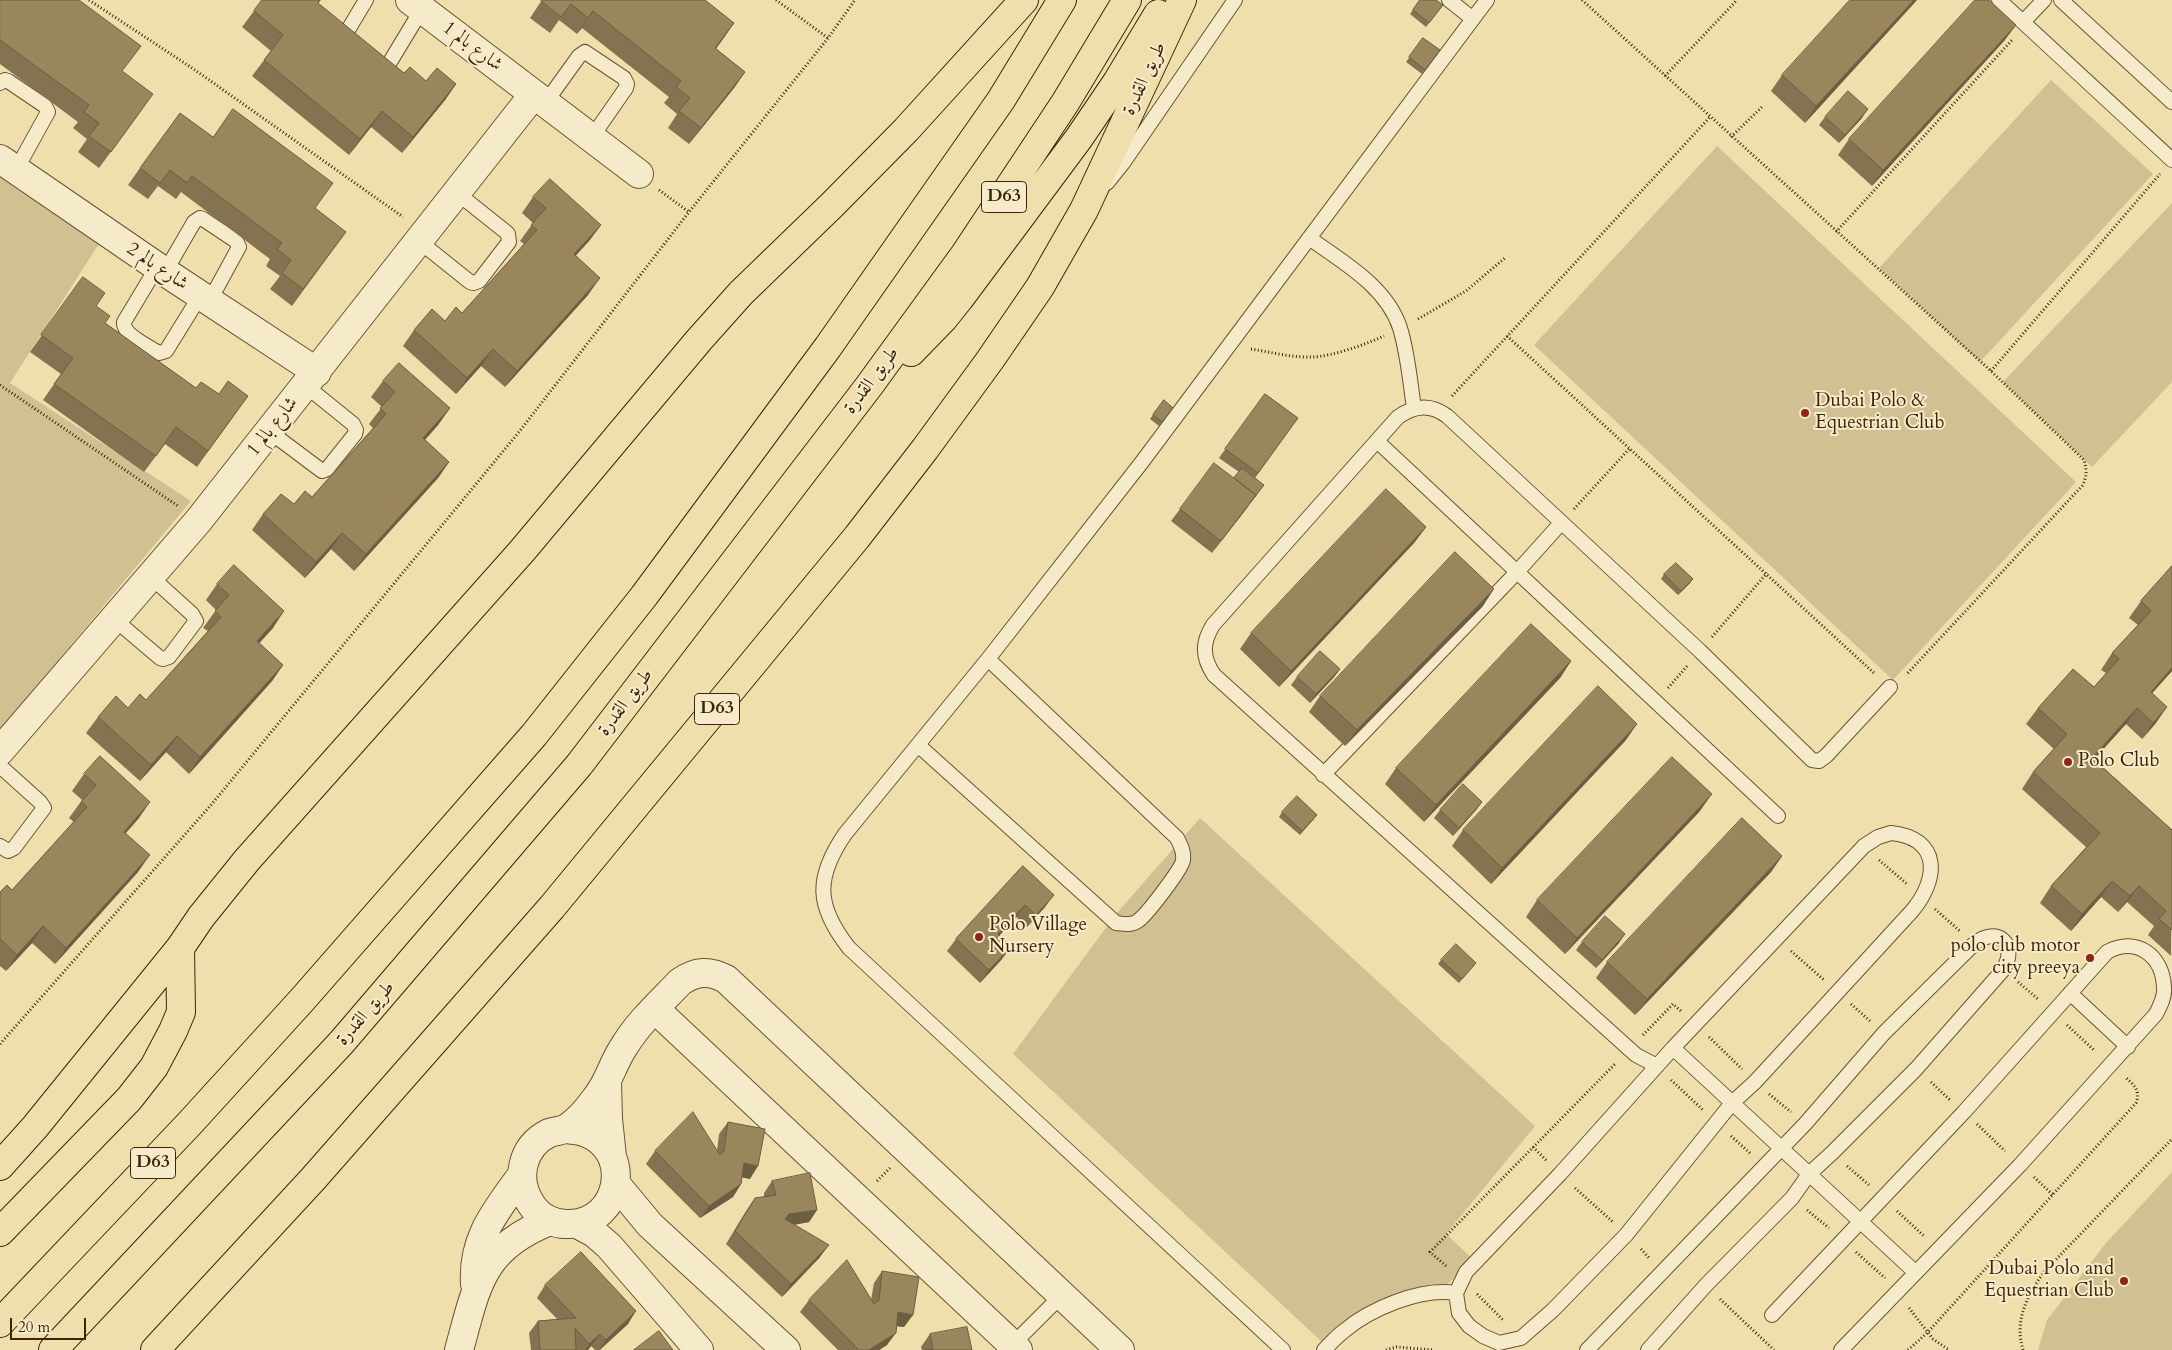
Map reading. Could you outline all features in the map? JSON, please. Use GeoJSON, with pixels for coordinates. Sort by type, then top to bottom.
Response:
{"type":"FeatureCollection","features":[{"type":"Feature","properties":{"kind":"main road"},"geometry":{"type":"LineString","coordinates":[[0,1166],[35,1127],[180,948],[212,902],[247,860],[522,551],[699,340],[741,293],[906,130],[1024,0]]}},
{"type":"Feature","properties":{"kind":"main road","name":"D63"},"geometry":{"type":"LineString","coordinates":[[0,1323],[190,1123],[302,1000],[534,735],[644,596],[828,347],[995,108],[1062,0]]}},
{"type":"Feature","properties":{"kind":"main road","name":"طريق القدرة"},"geometry":{"type":"LineString","coordinates":[[54,1350],[341,1043],[579,765],[869,386],[966,254],[1018,178],[1127,0]]}},
{"type":"Feature","properties":{"kind":"main road"},"geometry":{"type":"LineString","coordinates":[[869,386],[921,343],[960,298],[1080,138],[1117,82],[1166,0]]}},
{"type":"Feature","properties":{"kind":"main road","name":"طريق القدرة"},"geometry":{"type":"LineString","coordinates":[[155,1350],[320,1172],[552,907],[857,537],[990,360],[1040,287],[1084,210],[1182,0]]}},
{"type":"Feature","properties":{"kind":"main road"},"geometry":{"type":"LineString","coordinates":[[0,1232],[129,1099],[154,1067],[181,1012],[180,948]]}},
{"type":"Feature","properties":{"kind":"main road"},"geometry":{"type":"LineString","coordinates":[[0,1142],[10,1136],[35,1127]]}},
{"type":"Feature","properties":{"kind":"main road"},"geometry":{"type":"LineString","coordinates":[[168,1350],[194,1310]]}},
{"type":"Feature","properties":{"kind":"street","name":"شارع بالم 1"},"geometry":{"type":"LineString","coordinates":[[416,4],[639,174]]}},
{"type":"Feature","properties":{"kind":"street","name":"شارع بالم 1"},"geometry":{"type":"LineString","coordinates":[[0,751],[199,520],[457,193],[540,98]]}},
{"type":"Feature","properties":{"kind":"street","name":"شارع بالم 2"},"geometry":{"type":"LineString","coordinates":[[8,164],[205,299],[311,379]]}},
{"type":"Feature","properties":{"kind":"street"},"geometry":{"type":"LineString","coordinates":[[566,1129],[589,1107],[607,1083],[615,1062],[626,1042],[680,982],[690,975],[702,972],[715,973],[726,979],[1120,1350]]}},
{"type":"Feature","properties":{"kind":"street"},"geometry":{"type":"LineString","coordinates":[[655,1009],[1015,1347]]}},
{"type":"Feature","properties":{"kind":"street"},"geometry":{"type":"LineString","coordinates":[[521,1176],[524,1194],[535,1210],[550,1221],[577,1224],[593,1218],[604,1209],[612,1197],[616,1184],[608,1119],[607,1083]]}},
{"type":"Feature","properties":{"kind":"street"},"geometry":{"type":"LineString","coordinates":[[463,1348],[476,1288],[474,1269],[481,1236],[521,1176],[525,1158],[534,1144],[549,1134],[566,1129],[584,1132],[601,1142],[612,1157]]}},
{"type":"Feature","properties":{"kind":"street"},"geometry":{"type":"LineString","coordinates":[[616,1184],[650,1224],[786,1350]]}},
{"type":"Feature","properties":{"kind":"street"},"geometry":{"type":"LineString","coordinates":[[476,1288],[498,1253],[510,1241],[550,1221]]}},
{"type":"Feature","properties":{"kind":"street"},"geometry":{"type":"LineString","coordinates":[[577,1224],[594,1233],[609,1246],[699,1350]]}},
{"type":"Feature","properties":{"kind":"lane"},"geometry":{"type":"LineString","coordinates":[[366,0],[344,38],[347,45],[380,66],[387,64],[416,4]]}},
{"type":"Feature","properties":{"kind":"lane"},"geometry":{"type":"LineString","coordinates":[[1084,210],[1123,163],[1236,0]]}},
{"type":"Feature","properties":{"kind":"lane"},"geometry":{"type":"LineString","coordinates":[[1449,0],[1473,19]]}},
{"type":"Feature","properties":{"kind":"lane"},"geometry":{"type":"LineString","coordinates":[[1283,1350],[856,955],[833,928],[824,904],[824,879],[831,855],[845,834],[988,659],[1142,462],[1487,0]]}},
{"type":"Feature","properties":{"kind":"lane"},"geometry":{"type":"LineString","coordinates":[[1999,0],[2169,164]]}},
{"type":"Feature","properties":{"kind":"lane"},"geometry":{"type":"LineString","coordinates":[[2024,24],[2044,0]]}},
{"type":"Feature","properties":{"kind":"lane"},"geometry":{"type":"LineString","coordinates":[[2061,0],[2172,102]]}},
{"type":"Feature","properties":{"kind":"lane"},"geometry":{"type":"LineString","coordinates":[[540,98],[585,52],[624,78],[627,84],[626,88],[592,137]]}},
{"type":"Feature","properties":{"kind":"lane"},"geometry":{"type":"LineString","coordinates":[[0,83],[4,80],[8,81],[45,106],[48,112],[8,164]]}},
{"type":"Feature","properties":{"kind":"lane"},"geometry":{"type":"LineString","coordinates":[[423,238],[470,282],[477,283],[509,242],[506,232],[457,193]]}},
{"type":"Feature","properties":{"kind":"lane"},"geometry":{"type":"LineString","coordinates":[[203,219],[236,241],[239,247],[205,299],[166,351],[159,353],[126,332],[124,322],[194,222],[203,219]]}},
{"type":"Feature","properties":{"kind":"lane"},"geometry":{"type":"LineString","coordinates":[[1309,238],[1365,280],[1395,314],[1405,349],[1414,408]]}},
{"type":"Feature","properties":{"kind":"lane"},"geometry":{"type":"LineString","coordinates":[[270,432],[322,471],[327,469],[355,434],[356,430],[353,424],[311,379]]}},
{"type":"Feature","properties":{"kind":"lane"},"geometry":{"type":"LineString","coordinates":[[1657,1066],[1636,1055],[1214,675],[1206,664],[1204,650],[1206,636],[1213,625],[1398,417],[1414,408],[1422,406],[1439,410],[1812,760],[1819,761],[1823,759],[1890,687]]}},
{"type":"Feature","properties":{"kind":"lane"},"geometry":{"type":"LineString","coordinates":[[1377,441],[1778,816]]}},
{"type":"Feature","properties":{"kind":"lane"},"geometry":{"type":"LineString","coordinates":[[1323,775],[1517,572],[1561,523]]}},
{"type":"Feature","properties":{"kind":"lane"},"geometry":{"type":"LineString","coordinates":[[114,618],[160,658],[166,659],[169,657],[196,621],[192,614],[151,577]]}},
{"type":"Feature","properties":{"kind":"lane"},"geometry":{"type":"LineString","coordinates":[[918,745],[1116,923],[1128,924],[1139,921],[1178,873],[1183,862],[1183,849],[1177,838],[988,659]]}},
{"type":"Feature","properties":{"kind":"lane"},"geometry":{"type":"LineString","coordinates":[[0,766],[40,802],[44,808],[14,848],[8,850],[0,846]]}},
{"type":"Feature","properties":{"kind":"lane"},"geometry":{"type":"LineString","coordinates":[[1891,833],[1904,835],[1916,841],[1926,851],[1931,864],[1931,877],[1923,898],[1755,1082],[1732,1103],[1626,1235],[1553,1310],[1521,1338],[1499,1343],[1483,1336],[1469,1326],[1459,1312],[1459,1287],[1466,1272],[1560,1174],[1673,1048],[1864,846],[1878,837],[1891,833]]}},
{"type":"Feature","properties":{"kind":"lane"},"geometry":{"type":"LineString","coordinates":[[1587,1350],[1805,1124],[1884,1034],[1982,937],[1990,935],[2000,937],[2006,943],[2010,952],[2004,970],[1916,1068],[1809,1174],[1792,1198],[1706,1286],[1648,1350]]}},
{"type":"Feature","properties":{"kind":"lane"},"geometry":{"type":"LineString","coordinates":[[1772,1315],[1843,1240],[1859,1220],[1964,1112],[2107,952],[2117,947],[2129,945],[2140,948],[2149,954],[2157,964],[2162,976],[2164,989],[2162,1002],[2156,1014],[2020,1165],[1841,1350]]}},
{"type":"Feature","properties":{"kind":"lane"},"geometry":{"type":"LineString","coordinates":[[2070,993],[2128,1046]]}},
{"type":"Feature","properties":{"kind":"lane"},"geometry":{"type":"LineString","coordinates":[[1673,1048],[1915,1272]]}},
{"type":"Feature","properties":{"kind":"lane"},"geometry":{"type":"LineString","coordinates":[[1324,1350],[1343,1331],[1366,1316],[1392,1304],[1459,1287]]}},
{"type":"Feature","properties":{"kind":"lane"},"geometry":{"type":"LineString","coordinates":[[1015,1347],[1061,1296]]}},
{"type":"Feature","properties":{"kind":"path"},"geometry":{"type":"LineString","coordinates":[[89,0],[195,70],[423,238]]}},
{"type":"Feature","properties":{"kind":"path"},"geometry":{"type":"LineString","coordinates":[[776,0],[828,38]]}},
{"type":"Feature","properties":{"kind":"path"},"geometry":{"type":"LineString","coordinates":[[0,1044],[211,805],[519,432],[689,212],[828,38],[854,0]]}},
{"type":"Feature","properties":{"kind":"path"},"geometry":{"type":"LineString","coordinates":[[1507,336],[1890,687],[1895,687],[1904,678],[2082,486],[2086,478],[2084,460],[2078,452],[1582,0]]}},
{"type":"Feature","properties":{"kind":"path"},"geometry":{"type":"LineString","coordinates":[[1665,76],[1737,0]]}},
{"type":"Feature","properties":{"kind":"path"},"geometry":{"type":"LineString","coordinates":[[1836,232],[2024,24]]}},
{"type":"Feature","properties":{"kind":"path"},"geometry":{"type":"LineString","coordinates":[[1731,137],[1762,107]]}},
{"type":"Feature","properties":{"kind":"path"},"geometry":{"type":"LineString","coordinates":[[1439,410],[1710,117]]}},
{"type":"Feature","properties":{"kind":"path"},"geometry":{"type":"LineString","coordinates":[[1991,371],[2169,164]]}},
{"type":"Feature","properties":{"kind":"path"},"geometry":{"type":"LineString","coordinates":[[639,174],[689,212]]}},
{"type":"Feature","properties":{"kind":"path"},"geometry":{"type":"LineString","coordinates":[[0,385],[199,520]]}},
{"type":"Feature","properties":{"kind":"path"},"geometry":{"type":"LineString","coordinates":[[1561,523],[1629,449]]}},
{"type":"Feature","properties":{"kind":"path"},"geometry":{"type":"LineString","coordinates":[[1864,846],[1974,944]]}},
{"type":"Feature","properties":{"kind":"path"},"geometry":{"type":"LineString","coordinates":[[1908,1350],[1927,1333],[2136,1103],[2138,1093],[2134,1085],[2004,970]]}},
{"type":"Feature","properties":{"kind":"path"},"geometry":{"type":"LineString","coordinates":[[1916,1068],[2053,1195]]}},
{"type":"Feature","properties":{"kind":"path"},"geometry":{"type":"LineString","coordinates":[[2023,1350],[2021,1342],[2021,1316],[2029,1293],[2044,1272],[2172,1139]]}},
{"type":"Feature","properties":{"kind":"path"},"geometry":{"type":"LineString","coordinates":[[1533,1147],[1663,1271]]}},
{"type":"Feature","properties":{"kind":"path"},"geometry":{"type":"LineString","coordinates":[[859,1200],[907,1150]]}},
{"type":"Feature","properties":{"kind":"path"},"geometry":{"type":"LineString","coordinates":[[1706,1286],[1774,1350]]}},
{"type":"Feature","properties":{"kind":"path"},"geometry":{"type":"LineString","coordinates":[[1459,1287],[1521,1338]]}},
{"type":"Feature","properties":{"kind":"path"},"geometry":{"type":"LineString","coordinates":[[1898,1289],[1912,1314],[1927,1333],[1949,1350]]}},
{"type":"Feature","properties":{"kind":"path"},"geometry":{"type":"LineString","coordinates":[[1386,1350],[1396,1347],[1434,1350]]}},
{"type":"Feature","properties":{"kind":"shaded area"},"geometry":{"type":"Polygon","coordinates":[[[2051,80],[2153,174],[1980,362],[1879,268],[2051,80]]]}},
{"type":"Feature","properties":{"kind":"shaded area","name":"Dubai Polo & Equestrian Club"},"geometry":{"type":"Polygon","coordinates":[[[1717,146],[2076,482],[1893,680],[1534,345],[1717,146]]]}},
{"type":"Feature","properties":{"kind":"shaded area"},"geometry":{"type":"Polygon","coordinates":[[[0,170],[102,239],[10,383],[191,501],[0,730],[0,170]]]}},
{"type":"Feature","properties":{"kind":"shaded area"},"geometry":{"type":"Polygon","coordinates":[[[2172,203],[2172,382],[2092,467],[2003,382],[2172,203]]]}},
{"type":"Feature","properties":{"kind":"shaded area"},"geometry":{"type":"Polygon","coordinates":[[[1200,818],[1535,1126],[1446,1234],[1476,1262],[1447,1284],[1415,1292],[1321,1341],[1013,1054],[1116,914],[1200,818]]]}},
{"type":"Feature","properties":{"kind":"shaded area","name":"Dubai Polo and Equestrian Club"},"geometry":{"type":"Polygon","coordinates":[[[2172,1172],[2172,1350],[2038,1350],[2047,1320],[2106,1243],[2172,1172]]]}},
{"type":"Feature","properties":{"kind":"building"},"geometry":{"type":"Polygon","coordinates":[[[0,0],[79,0],[141,46],[122,71],[153,94],[111,152],[89,136],[99,123],[84,112],[89,105],[0,40],[0,0]]]}},
{"type":"Feature","properties":{"kind":"building"},"geometry":{"type":"Polygon","coordinates":[[[262,0],[320,0],[318,3],[404,73],[410,67],[426,81],[437,68],[456,84],[413,137],[382,111],[360,139],[264,60],[283,35],[254,11],[262,0]]]}},
{"type":"Feature","properties":{"kind":"building"},"geometry":{"type":"Polygon","coordinates":[[[542,0],[705,0],[734,23],[715,48],[745,72],[701,128],[679,111],[690,98],[676,87],[681,81],[593,11],[588,18],[571,4],[561,17],[542,0]]]}},
{"type":"Feature","properties":{"kind":"building"},"geometry":{"type":"Polygon","coordinates":[[[1420,0],[1436,0],[1443,5],[1429,23],[1413,10],[1420,0]]]}},
{"type":"Feature","properties":{"kind":"building"},"geometry":{"type":"Polygon","coordinates":[[[1850,0],[1914,0],[1816,106],[1782,75],[1850,0]]]}},
{"type":"Feature","properties":{"kind":"building"},"geometry":{"type":"Polygon","coordinates":[[[1975,0],[1989,0],[2016,25],[1883,170],[1849,139],[1975,0]]]}},
{"type":"Feature","properties":{"kind":"building"},"geometry":{"type":"Polygon","coordinates":[[[1423,38],[1440,50],[1425,70],[1409,57],[1423,38]]]}},
{"type":"Feature","properties":{"kind":"building"},"geometry":{"type":"Polygon","coordinates":[[[1848,91],[1868,109],[1845,135],[1825,117],[1848,91]]]}},
{"type":"Feature","properties":{"kind":"building"},"geometry":{"type":"Polygon","coordinates":[[[233,109],[333,183],[315,208],[346,232],[303,289],[282,273],[291,260],[277,249],[282,243],[192,176],[187,183],[170,170],[160,183],[140,168],[180,113],[213,137],[233,109]]]}},
{"type":"Feature","properties":{"kind":"building"},"geometry":{"type":"Polygon","coordinates":[[[550,179],[601,225],[574,254],[600,278],[517,371],[493,349],[467,378],[414,330],[432,309],[445,321],[456,307],[462,313],[537,230],[531,225],[546,208],[533,197],[550,179]]]}},
{"type":"Feature","properties":{"kind":"building"},"geometry":{"type":"Polygon","coordinates":[[[83,277],[105,293],[96,306],[110,316],[105,323],[196,388],[201,382],[219,394],[228,381],[248,396],[208,451],[176,427],[156,456],[54,384],[73,358],[41,335],[83,277]]]}},
{"type":"Feature","properties":{"kind":"building"},"geometry":{"type":"Polygon","coordinates":[[[399,363],[450,408],[423,438],[449,462],[366,554],[342,533],[316,562],[263,514],[281,494],[294,504],[305,491],[312,497],[386,414],[380,408],[395,392],[383,381],[399,363]]]}},
{"type":"Feature","properties":{"kind":"building"},"geometry":{"type":"Polygon","coordinates":[[[1265,394],[1298,418],[1258,473],[1225,449],[1265,394]]]}},
{"type":"Feature","properties":{"kind":"building"},"geometry":{"type":"Polygon","coordinates":[[[1164,400],[1173,408],[1162,422],[1153,415],[1164,400]]]}},
{"type":"Feature","properties":{"kind":"building"},"geometry":{"type":"Polygon","coordinates":[[[1214,463],[1256,495],[1221,541],[1180,509],[1214,463]]]}},
{"type":"Feature","properties":{"kind":"building"},"geometry":{"type":"Polygon","coordinates":[[[1242,468],[1264,485],[1250,503],[1256,495],[1234,478],[1242,468]]]}},
{"type":"Feature","properties":{"kind":"building"},"geometry":{"type":"Polygon","coordinates":[[[1386,489],[1426,527],[1291,671],[1251,633],[1386,489]]]}},
{"type":"Feature","properties":{"kind":"building"},"geometry":{"type":"Polygon","coordinates":[[[1455,552],[1494,589],[1357,730],[1320,696],[1455,552]]]}},
{"type":"Feature","properties":{"kind":"building"},"geometry":{"type":"Polygon","coordinates":[[[1676,563],[1693,579],[1681,591],[1664,574],[1676,563]]]}},
{"type":"Feature","properties":{"kind":"building"},"geometry":{"type":"Polygon","coordinates":[[[234,565],[284,611],[257,641],[283,665],[200,757],[177,736],[151,765],[98,717],[116,696],[128,708],[140,694],[146,700],[221,617],[215,611],[229,595],[217,584],[234,565]]]}},
{"type":"Feature","properties":{"kind":"building","name":"Polo Club"},"geometry":{"type":"Polygon","coordinates":[[[2172,566],[2172,668],[2151,692],[2167,707],[2153,723],[2137,708],[2092,758],[2172,830],[2172,930],[2159,919],[2166,911],[2139,886],[2130,896],[2112,881],[2082,914],[2051,886],[2100,833],[2033,772],[2067,734],[2038,708],[2073,669],[2094,687],[2119,659],[2112,653],[2151,611],[2141,601],[2172,566]]]}},
{"type":"Feature","properties":{"kind":"building"},"geometry":{"type":"Polygon","coordinates":[[[1531,624],[1571,661],[1436,805],[1396,768],[1531,624]]]}},
{"type":"Feature","properties":{"kind":"building"},"geometry":{"type":"Polygon","coordinates":[[[1320,651],[1340,669],[1316,694],[1297,677],[1320,651]]]}},
{"type":"Feature","properties":{"kind":"building"},"geometry":{"type":"Polygon","coordinates":[[[1598,686],[1637,724],[1502,868],[1463,830],[1598,686]]]}},
{"type":"Feature","properties":{"kind":"building"},"geometry":{"type":"Polygon","coordinates":[[[100,756],[150,802],[124,832],[150,855],[66,948],[43,926],[17,955],[0,939],[0,892],[7,885],[12,890],[87,807],[81,802],[96,785],[84,774],[100,756]]]}},
{"type":"Feature","properties":{"kind":"building"},"geometry":{"type":"Polygon","coordinates":[[[1672,757],[1712,794],[1577,938],[1537,900],[1672,757]]]}},
{"type":"Feature","properties":{"kind":"building"},"geometry":{"type":"Polygon","coordinates":[[[1463,784],[1482,802],[1459,828],[1440,810],[1463,784]]]}},
{"type":"Feature","properties":{"kind":"building"},"geometry":{"type":"Polygon","coordinates":[[[1297,796],[1317,815],[1302,831],[1282,812],[1297,796]]]}},
{"type":"Feature","properties":{"kind":"building"},"geometry":{"type":"Polygon","coordinates":[[[1742,818],[1782,856],[1647,999],[1607,962],[1742,818]]]}},
{"type":"Feature","properties":{"kind":"building","name":"Polo Village Nursery"},"geometry":{"type":"Polygon","coordinates":[[[1023,866],[1054,895],[1036,915],[1025,905],[998,934],[1011,947],[989,970],[956,939],[1023,866]]]}},
{"type":"Feature","properties":{"kind":"building"},"geometry":{"type":"Polygon","coordinates":[[[1605,916],[1625,934],[1602,960],[1582,942],[1605,916]]]}},
{"type":"Feature","properties":{"kind":"building"},"geometry":{"type":"Polygon","coordinates":[[[1456,944],[1476,963],[1462,979],[1441,960],[1456,944]]]}},
{"type":"Feature","properties":{"kind":"building"},"geometry":{"type":"Polygon","coordinates":[[[693,1112],[720,1155],[724,1151],[728,1122],[765,1129],[758,1166],[744,1163],[741,1184],[709,1206],[655,1151],[693,1112]]]}},
{"type":"Feature","properties":{"kind":"building"},"geometry":{"type":"Polygon","coordinates":[[[810,1173],[817,1210],[789,1214],[785,1219],[829,1245],[791,1284],[735,1231],[755,1198],[776,1195],[772,1181],[810,1173]]]}},
{"type":"Feature","properties":{"kind":"building"},"geometry":{"type":"Polygon","coordinates":[[[581,1252],[636,1311],[606,1340],[600,1334],[589,1344],[575,1328],[576,1350],[540,1350],[538,1321],[576,1318],[545,1285],[581,1252]]]}},
{"type":"Feature","properties":{"kind":"building"},"geometry":{"type":"Polygon","coordinates":[[[847,1260],[874,1304],[879,1300],[882,1271],[919,1277],[913,1315],[898,1312],[896,1333],[869,1350],[859,1350],[809,1300],[847,1260]]]}},
{"type":"Feature","properties":{"kind":"building"},"geometry":{"type":"Polygon","coordinates":[[[967,1327],[972,1350],[926,1350],[933,1349],[930,1334],[967,1327]]]}},
{"type":"Feature","properties":{"kind":"building"},"geometry":{"type":"Polygon","coordinates":[[[659,1331],[673,1350],[634,1350],[659,1331]]]}},
{"type":"Feature","properties":{"kind":"place","name":"Dubai Polo & Equestrian Club"},"geometry":{"type":"Point","coordinates":[1805,413]}},
{"type":"Feature","properties":{"kind":"place","name":"Polo Club"},"geometry":{"type":"Point","coordinates":[2068,762]}},
{"type":"Feature","properties":{"kind":"place","name":"Polo Village Nursery"},"geometry":{"type":"Point","coordinates":[979,937]}},
{"type":"Feature","properties":{"kind":"place","name":"polo club motor city preeya"},"geometry":{"type":"Point","coordinates":[2090,958]}},
{"type":"Feature","properties":{"kind":"place","name":"Dubai Polo and Equestrian Club"},"geometry":{"type":"Point","coordinates":[2124,1281]}}]}
